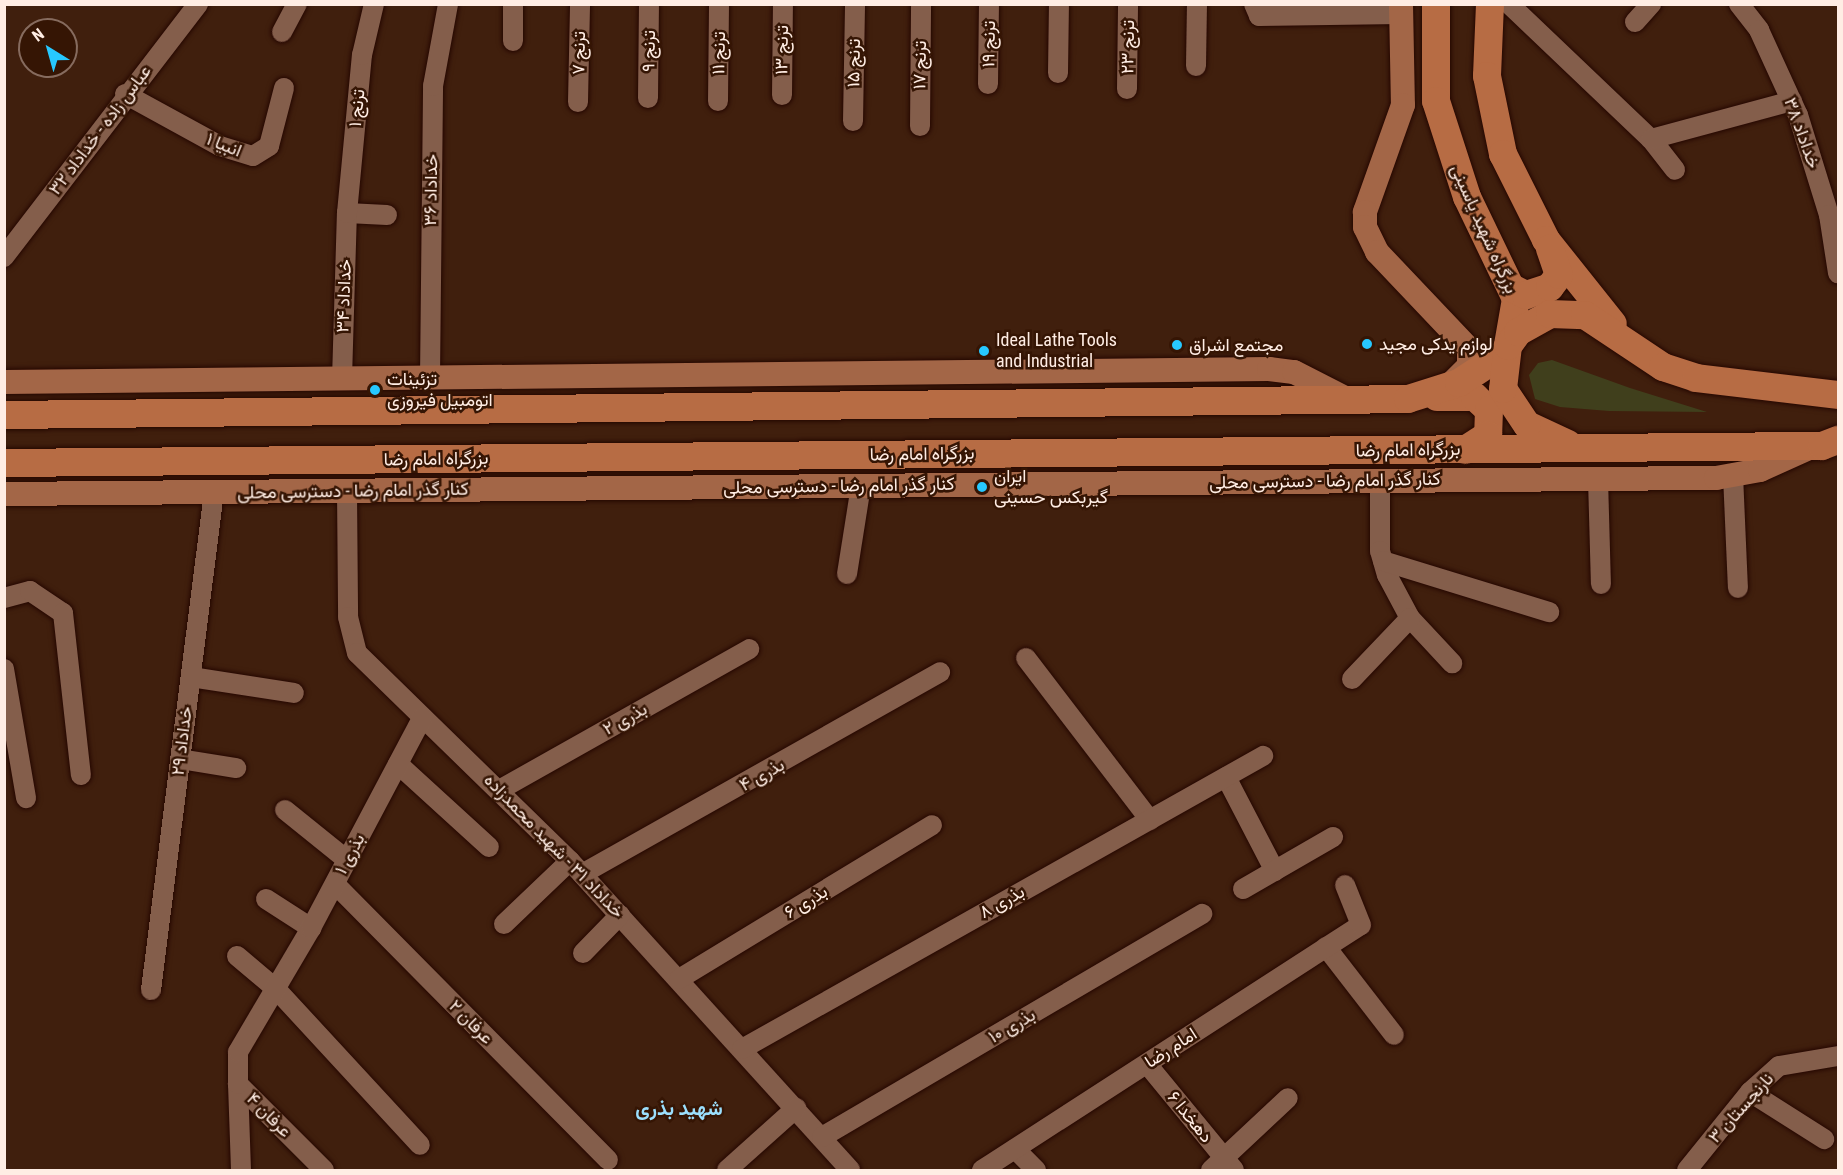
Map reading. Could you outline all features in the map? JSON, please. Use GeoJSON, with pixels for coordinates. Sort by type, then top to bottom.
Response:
{"type":"FeatureCollection","features":[{"type":"Feature","properties":{"kind":"highway","name":"بزرگراه شهید یاسینی"},"geometry":{"type":"LineString","coordinates":[[1436,4],[1436,101],[1467,197],[1512,288],[1517,314],[1507,349],[1503,389],[1516,415],[1552,440],[1586,449]]}},
{"type":"Feature","properties":{"kind":"highway"},"geometry":{"type":"LineString","coordinates":[[1490,4],[1490,110],[1503,154],[1557,263],[1556,280],[1534,295],[1512,288]]}},
{"type":"Feature","properties":{"kind":"highway"},"geometry":{"type":"LineString","coordinates":[[1546,240],[1636,350]]}},
{"type":"Feature","properties":{"kind":"highway"},"geometry":{"type":"LineString","coordinates":[[1408,399],[1445,388],[1490,366],[1533,321],[1568,312],[1601,324],[1663,367],[1696,378],[1833,395]]}},
{"type":"Feature","properties":{"kind":"highway"},"geometry":{"type":"LineString","coordinates":[[4,415],[849,408],[1351,401],[1467,395],[1481,400],[1491,416],[1490,429],[1479,445],[1465,450]]}},
{"type":"Feature","properties":{"kind":"highway","name":"بزرگراه امام رضا"},"geometry":{"type":"LineString","coordinates":[[4,463],[1586,449],[1825,443]]}},
{"type":"Feature","properties":{"kind":"main road"},"geometry":{"type":"LineString","coordinates":[[1401,9],[1403,105],[1365,227],[1377,252],[1472,354],[1463,374],[1445,388]]}},
{"type":"Feature","properties":{"kind":"main road"},"geometry":{"type":"LineString","coordinates":[[1403,105],[1436,101]]}},
{"type":"Feature","properties":{"kind":"main road"},"geometry":{"type":"LineString","coordinates":[[4,382],[1283,369],[1351,401]]}},
{"type":"Feature","properties":{"kind":"main road"},"geometry":{"type":"LineString","coordinates":[[849,408],[962,372]]}},
{"type":"Feature","properties":{"kind":"main road"},"geometry":{"type":"LineString","coordinates":[[116,381],[218,413]]}},
{"type":"Feature","properties":{"kind":"main road","name":"کنار گذر امام رضا - دسترسی محلی"},"geometry":{"type":"LineString","coordinates":[[12,494],[1598,479],[1733,475],[1775,465],[1825,443]]}},
{"type":"Feature","properties":{"kind":"main road"},"geometry":{"type":"LineString","coordinates":[[1073,484],[1144,452]]}},
{"type":"Feature","properties":{"kind":"main road"},"geometry":{"type":"LineString","coordinates":[[626,457],[707,487]]}},
{"type":"Feature","properties":{"kind":"main road"},"geometry":{"type":"LineString","coordinates":[[344,460],[347,491]]}},
{"type":"Feature","properties":{"kind":"main road"},"geometry":{"type":"LineString","coordinates":[[12,494],[104,462]]}},
{"type":"Feature","properties":{"kind":"street"},"geometry":{"type":"LineString","coordinates":[[282,32],[297,4]]}},
{"type":"Feature","properties":{"kind":"street","name":"ترنج ۱"},"geometry":{"type":"LineString","coordinates":[[347,213],[362,55],[374,4]]}},
{"type":"Feature","properties":{"kind":"street","name":"خداداد ۳۶"},"geometry":{"type":"LineString","coordinates":[[430,378],[433,86],[448,4]]}},
{"type":"Feature","properties":{"kind":"street"},"geometry":{"type":"LineString","coordinates":[[513,4],[513,41]]}},
{"type":"Feature","properties":{"kind":"street","name":"ترنج ۷"},"geometry":{"type":"LineString","coordinates":[[578,102],[580,4]]}},
{"type":"Feature","properties":{"kind":"street","name":"ترنج ۹"},"geometry":{"type":"LineString","coordinates":[[648,98],[649,4]]}},
{"type":"Feature","properties":{"kind":"street","name":"ترنج ۱۱"},"geometry":{"type":"LineString","coordinates":[[718,101],[719,4]]}},
{"type":"Feature","properties":{"kind":"street","name":"ترنج ۱۳"},"geometry":{"type":"LineString","coordinates":[[782,95],[783,4]]}},
{"type":"Feature","properties":{"kind":"street","name":"ترنج ۱۵"},"geometry":{"type":"LineString","coordinates":[[853,121],[855,4]]}},
{"type":"Feature","properties":{"kind":"street","name":"ترنج ۱۷"},"geometry":{"type":"LineString","coordinates":[[920,126],[921,4]]}},
{"type":"Feature","properties":{"kind":"street","name":"ترنج ۱۹"},"geometry":{"type":"LineString","coordinates":[[988,84],[989,4]]}},
{"type":"Feature","properties":{"kind":"street"},"geometry":{"type":"LineString","coordinates":[[1058,74],[1059,4]]}},
{"type":"Feature","properties":{"kind":"street","name":"ترنج ۲۳"},"geometry":{"type":"LineString","coordinates":[[1127,89],[1128,4]]}},
{"type":"Feature","properties":{"kind":"street"},"geometry":{"type":"LineString","coordinates":[[1196,66],[1197,4]]}},
{"type":"Feature","properties":{"kind":"street"},"geometry":{"type":"LineString","coordinates":[[1254,4],[1259,16],[1401,9]]}},
{"type":"Feature","properties":{"kind":"street"},"geometry":{"type":"LineString","coordinates":[[1509,4],[1651,139],[1675,170]]}},
{"type":"Feature","properties":{"kind":"street"},"geometry":{"type":"LineString","coordinates":[[1635,22],[1651,4]]}},
{"type":"Feature","properties":{"kind":"street","name":"خداداد ۳۸"},"geometry":{"type":"LineString","coordinates":[[1739,4],[1759,30],[1792,101],[1829,215],[1839,273]]}},
{"type":"Feature","properties":{"kind":"street","name":"عباس زاده - خداداد ۳۲"},"geometry":{"type":"LineString","coordinates":[[4,257],[193,6]]}},
{"type":"Feature","properties":{"kind":"street","name":"انبیا ۱"},"geometry":{"type":"LineString","coordinates":[[125,94],[220,146],[254,156],[269,146],[284,88]]}},
{"type":"Feature","properties":{"kind":"street"},"geometry":{"type":"LineString","coordinates":[[1651,139],[1792,101]]}},
{"type":"Feature","properties":{"kind":"street"},"geometry":{"type":"LineString","coordinates":[[347,213],[387,215]]}},
{"type":"Feature","properties":{"kind":"street","name":"خداداد ۳۴"},"geometry":{"type":"LineString","coordinates":[[342,379],[347,213]]}},
{"type":"Feature","properties":{"kind":"street"},"geometry":{"type":"LineString","coordinates":[[1733,475],[1738,588]]}},
{"type":"Feature","properties":{"kind":"street"},"geometry":{"type":"LineString","coordinates":[[1598,479],[1601,584]]}},
{"type":"Feature","properties":{"kind":"street"},"geometry":{"type":"LineString","coordinates":[[1380,481],[1383,561],[1410,618],[1452,663]]}},
{"type":"Feature","properties":{"kind":"street"},"geometry":{"type":"LineString","coordinates":[[847,574],[861,486]]}},
{"type":"Feature","properties":{"kind":"street","name":"خداداد ۳۱ - شهید محمدزاده"},"geometry":{"type":"LineString","coordinates":[[347,491],[348,617],[357,653],[422,718],[501,789],[576,867],[850,1170]]}},
{"type":"Feature","properties":{"kind":"street","name":"خداداد ۲۹"},"geometry":{"type":"LineString","coordinates":[[151,990],[214,492]]}},
{"type":"Feature","properties":{"kind":"street"},"geometry":{"type":"LineString","coordinates":[[1383,561],[1549,612]]}},
{"type":"Feature","properties":{"kind":"street"},"geometry":{"type":"LineString","coordinates":[[4,598],[30,591],[63,613],[81,776]]}},
{"type":"Feature","properties":{"kind":"street"},"geometry":{"type":"LineString","coordinates":[[1352,680],[1410,618]]}},
{"type":"Feature","properties":{"kind":"street","name":"بذری ۲"},"geometry":{"type":"LineString","coordinates":[[501,789],[749,650]]}},
{"type":"Feature","properties":{"kind":"street"},"geometry":{"type":"LineString","coordinates":[[1026,658],[1150,820]]}},
{"type":"Feature","properties":{"kind":"street"},"geometry":{"type":"LineString","coordinates":[[4,669],[26,798]]}},
{"type":"Feature","properties":{"kind":"street","name":"بذری ۴"},"geometry":{"type":"LineString","coordinates":[[504,924],[576,867],[940,672]]}},
{"type":"Feature","properties":{"kind":"street"},"geometry":{"type":"LineString","coordinates":[[191,677],[294,693]]}},
{"type":"Feature","properties":{"kind":"street","name":"بذری ۱"},"geometry":{"type":"LineString","coordinates":[[276,989],[335,884],[422,718]]}},
{"type":"Feature","properties":{"kind":"street","name":"بذری ۸"},"geometry":{"type":"LineString","coordinates":[[742,1048],[1263,756]]}},
{"type":"Feature","properties":{"kind":"street"},"geometry":{"type":"LineString","coordinates":[[180,759],[236,768]]}},
{"type":"Feature","properties":{"kind":"street"},"geometry":{"type":"LineString","coordinates":[[398,764],[489,847]]}},
{"type":"Feature","properties":{"kind":"street"},"geometry":{"type":"LineString","coordinates":[[1226,777],[1275,871]]}},
{"type":"Feature","properties":{"kind":"street"},"geometry":{"type":"LineString","coordinates":[[285,810],[347,860]]}},
{"type":"Feature","properties":{"kind":"street","name":"بذری ۶"},"geometry":{"type":"LineString","coordinates":[[679,979],[932,825]]}},
{"type":"Feature","properties":{"kind":"street"},"geometry":{"type":"LineString","coordinates":[[1243,889],[1333,837]]}},
{"type":"Feature","properties":{"kind":"street","name":"عرفان ۲"},"geometry":{"type":"LineString","coordinates":[[335,884],[608,1160]]}},
{"type":"Feature","properties":{"kind":"street","name":"امام رضا"},"geometry":{"type":"LineString","coordinates":[[982,1170],[1361,925],[1345,885]]}},
{"type":"Feature","properties":{"kind":"street"},"geometry":{"type":"LineString","coordinates":[[266,899],[311,928]]}},
{"type":"Feature","properties":{"kind":"street","name":"بذری ۱۰"},"geometry":{"type":"LineString","coordinates":[[822,1137],[1202,914]]}},
{"type":"Feature","properties":{"kind":"street"},"geometry":{"type":"LineString","coordinates":[[583,953],[620,915]]}},
{"type":"Feature","properties":{"kind":"street"},"geometry":{"type":"LineString","coordinates":[[1326,947],[1394,1035]]}},
{"type":"Feature","properties":{"kind":"street"},"geometry":{"type":"LineString","coordinates":[[237,956],[276,989],[420,1145]]}},
{"type":"Feature","properties":{"kind":"street","name":"عرفان ۴"},"geometry":{"type":"LineString","coordinates":[[276,989],[238,1052],[238,1084],[324,1170]]}},
{"type":"Feature","properties":{"kind":"street","name":"نارنجستان ۳"},"geometry":{"type":"LineString","coordinates":[[1688,1170],[1750,1092],[1779,1066],[1839,1056]]}},
{"type":"Feature","properties":{"kind":"street","name":"دهخدا ۶"},"geometry":{"type":"LineString","coordinates":[[1147,1064],[1223,1166]]}},
{"type":"Feature","properties":{"kind":"street"},"geometry":{"type":"LineString","coordinates":[[238,1084],[242,1170]]}},
{"type":"Feature","properties":{"kind":"street"},"geometry":{"type":"LineString","coordinates":[[1750,1092],[1824,1139]]}},
{"type":"Feature","properties":{"kind":"street"},"geometry":{"type":"LineString","coordinates":[[1223,1166],[1288,1098]]}},
{"type":"Feature","properties":{"kind":"street"},"geometry":{"type":"LineString","coordinates":[[727,1170],[796,1108]]}},
{"type":"Feature","properties":{"kind":"street"},"geometry":{"type":"LineString","coordinates":[[1015,1149],[1036,1170]]}},
{"type":"Feature","properties":{"kind":"shaded area"},"geometry":{"type":"Polygon","coordinates":[[[1552,360],[1707,412],[1609,411],[1560,407],[1535,399],[1529,375],[1538,363],[1552,360]]]}},
{"type":"Feature","properties":{"kind":"place","name":"لوازم یدکی مجید"},"geometry":{"type":"Point","coordinates":[1367,344]}},
{"type":"Feature","properties":{"kind":"place","name":"مجتمع اشراق"},"geometry":{"type":"Point","coordinates":[1177,345]}},
{"type":"Feature","properties":{"kind":"place","name":"Ideal Lathe Tools and Industrial"},"geometry":{"type":"Point","coordinates":[984,351]}},
{"type":"Feature","properties":{"kind":"place","name":"تزئینات اتومبیل فیروزی"},"geometry":{"type":"Point","coordinates":[375,390]}},
{"type":"Feature","properties":{"kind":"place","name":"ایران گیربکس حسینی"},"geometry":{"type":"Point","coordinates":[982,487]}},
{"type":"Feature","properties":{"kind":"district","name":"شهید بذری"},"geometry":{"type":"Point","coordinates":[679,1108]}}]}
